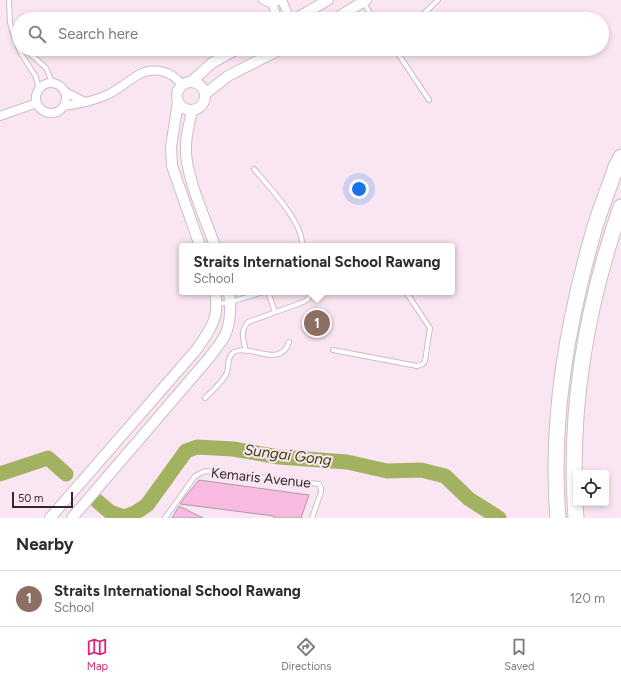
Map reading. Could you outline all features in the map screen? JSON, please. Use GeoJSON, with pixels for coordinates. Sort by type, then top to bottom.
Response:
{"type":"FeatureCollection","features":[{"type":"Feature","properties":{"kind":"highway"},"geometry":{"type":"LineString","coordinates":[[558,518],[556,436],[562,372],[573,312],[594,229],[621,157]]}},
{"type":"Feature","properties":{"kind":"highway"},"geometry":{"type":"LineString","coordinates":[[576,518],[574,496],[575,431],[579,374],[590,312],[612,233],[621,207]]}},
{"type":"Feature","properties":{"kind":"street"},"geometry":{"type":"LineString","coordinates":[[263,0],[272,4],[275,12]]}},
{"type":"Feature","properties":{"kind":"street"},"geometry":{"type":"LineString","coordinates":[[272,4],[281,0],[287,12]]}},
{"type":"Feature","properties":{"kind":"street"},"geometry":{"type":"LineString","coordinates":[[307,12],[328,0]]}},
{"type":"Feature","properties":{"kind":"street"},"geometry":{"type":"LineString","coordinates":[[346,12],[364,1]]}},
{"type":"Feature","properties":{"kind":"street"},"geometry":{"type":"LineString","coordinates":[[199,243],[172,166],[171,147],[178,102],[177,93],[186,83],[212,62],[224,56]]}},
{"type":"Feature","properties":{"kind":"street"},"geometry":{"type":"LineString","coordinates":[[205,94],[228,76],[267,56]]}},
{"type":"Feature","properties":{"kind":"street"},"geometry":{"type":"LineString","coordinates":[[85,102],[65,92],[58,85],[53,84],[45,85],[39,90],[36,99],[39,108],[47,113],[56,112],[64,106],[94,101],[109,94],[138,75],[150,71],[161,71],[169,73],[179,81],[199,84],[202,86],[205,94],[204,103],[197,109],[192,110],[184,108],[178,102]]}},
{"type":"Feature","properties":{"kind":"street"},"geometry":{"type":"LineString","coordinates":[[64,106],[66,102],[65,92]]}},
{"type":"Feature","properties":{"kind":"street"},"geometry":{"type":"LineString","coordinates":[[0,116],[37,104]]}},
{"type":"Feature","properties":{"kind":"street"},"geometry":{"type":"LineString","coordinates":[[192,110],[186,146],[187,162],[192,181],[214,243]]}},
{"type":"Feature","properties":{"kind":"street"},"geometry":{"type":"LineString","coordinates":[[50,518],[197,349],[211,329],[216,316],[217,304],[216,295]]}},
{"type":"Feature","properties":{"kind":"street"},"geometry":{"type":"LineString","coordinates":[[72,518],[209,358],[225,336],[230,316],[231,302],[230,295]]}},
{"type":"Feature","properties":{"kind":"lane"},"geometry":{"type":"LineString","coordinates":[[425,12],[438,0]]}},
{"type":"Feature","properties":{"kind":"lane"},"geometry":{"type":"LineString","coordinates":[[364,1],[370,12]]}},
{"type":"Feature","properties":{"kind":"lane"},"geometry":{"type":"LineString","coordinates":[[10,2],[10,23],[12,30]]}},
{"type":"Feature","properties":{"kind":"lane"},"geometry":{"type":"LineString","coordinates":[[23,56],[36,77],[39,90]]}},
{"type":"Feature","properties":{"kind":"lane"},"geometry":{"type":"LineString","coordinates":[[33,56],[46,68],[53,84]]}},
{"type":"Feature","properties":{"kind":"lane"},"geometry":{"type":"LineString","coordinates":[[400,56],[429,100]]}},
{"type":"Feature","properties":{"kind":"lane"},"geometry":{"type":"LineString","coordinates":[[254,169],[293,219],[303,239],[302,243]]}},
{"type":"Feature","properties":{"kind":"lane"},"geometry":{"type":"LineString","coordinates":[[217,304],[231,302],[253,295]]}},
{"type":"Feature","properties":{"kind":"lane"},"geometry":{"type":"LineString","coordinates":[[269,295],[275,312]]}},
{"type":"Feature","properties":{"kind":"lane"},"geometry":{"type":"LineString","coordinates":[[246,351],[242,339],[244,327],[248,322],[301,303],[307,300],[311,295]]}},
{"type":"Feature","properties":{"kind":"lane"},"geometry":{"type":"LineString","coordinates":[[333,350],[417,366],[423,364],[430,328],[408,295]]}},
{"type":"Feature","properties":{"kind":"lane"},"geometry":{"type":"LineString","coordinates":[[205,398],[227,374],[230,357],[234,352],[246,351],[274,356],[283,353],[288,347],[289,342]]}},
{"type":"Feature","properties":{"kind":"lane","name":"Kemaris Avenue"},"geometry":{"type":"LineString","coordinates":[[165,518],[195,476],[205,471],[319,484],[321,492],[312,518]]}},
{"type":"Feature","properties":{"kind":"building"},"geometry":{"type":"Polygon","coordinates":[[[199,480],[309,495],[301,518],[274,518],[274,516],[180,504],[199,480]]]}},
{"type":"Feature","properties":{"kind":"building"},"geometry":{"type":"Polygon","coordinates":[[[179,506],[203,518],[172,518],[179,506]]]}},
{"type":"Feature","properties":{"kind":"waterway","name":"Sungai Gong"},"geometry":{"type":"LineString","coordinates":[[97,501],[110,512],[124,517],[135,513],[147,505],[186,451],[197,447],[233,449],[279,457],[347,462],[387,471],[421,470],[445,476],[469,499],[499,518]]}},
{"type":"Feature","properties":{"kind":"waterway","name":"Sungai Gong"},"geometry":{"type":"LineString","coordinates":[[0,474],[48,458],[66,474]]}},
{"type":"Feature","properties":{"kind":"place","name":"Straits International School Rawang"},"geometry":{"type":"Point","coordinates":[317,323]}}]}
